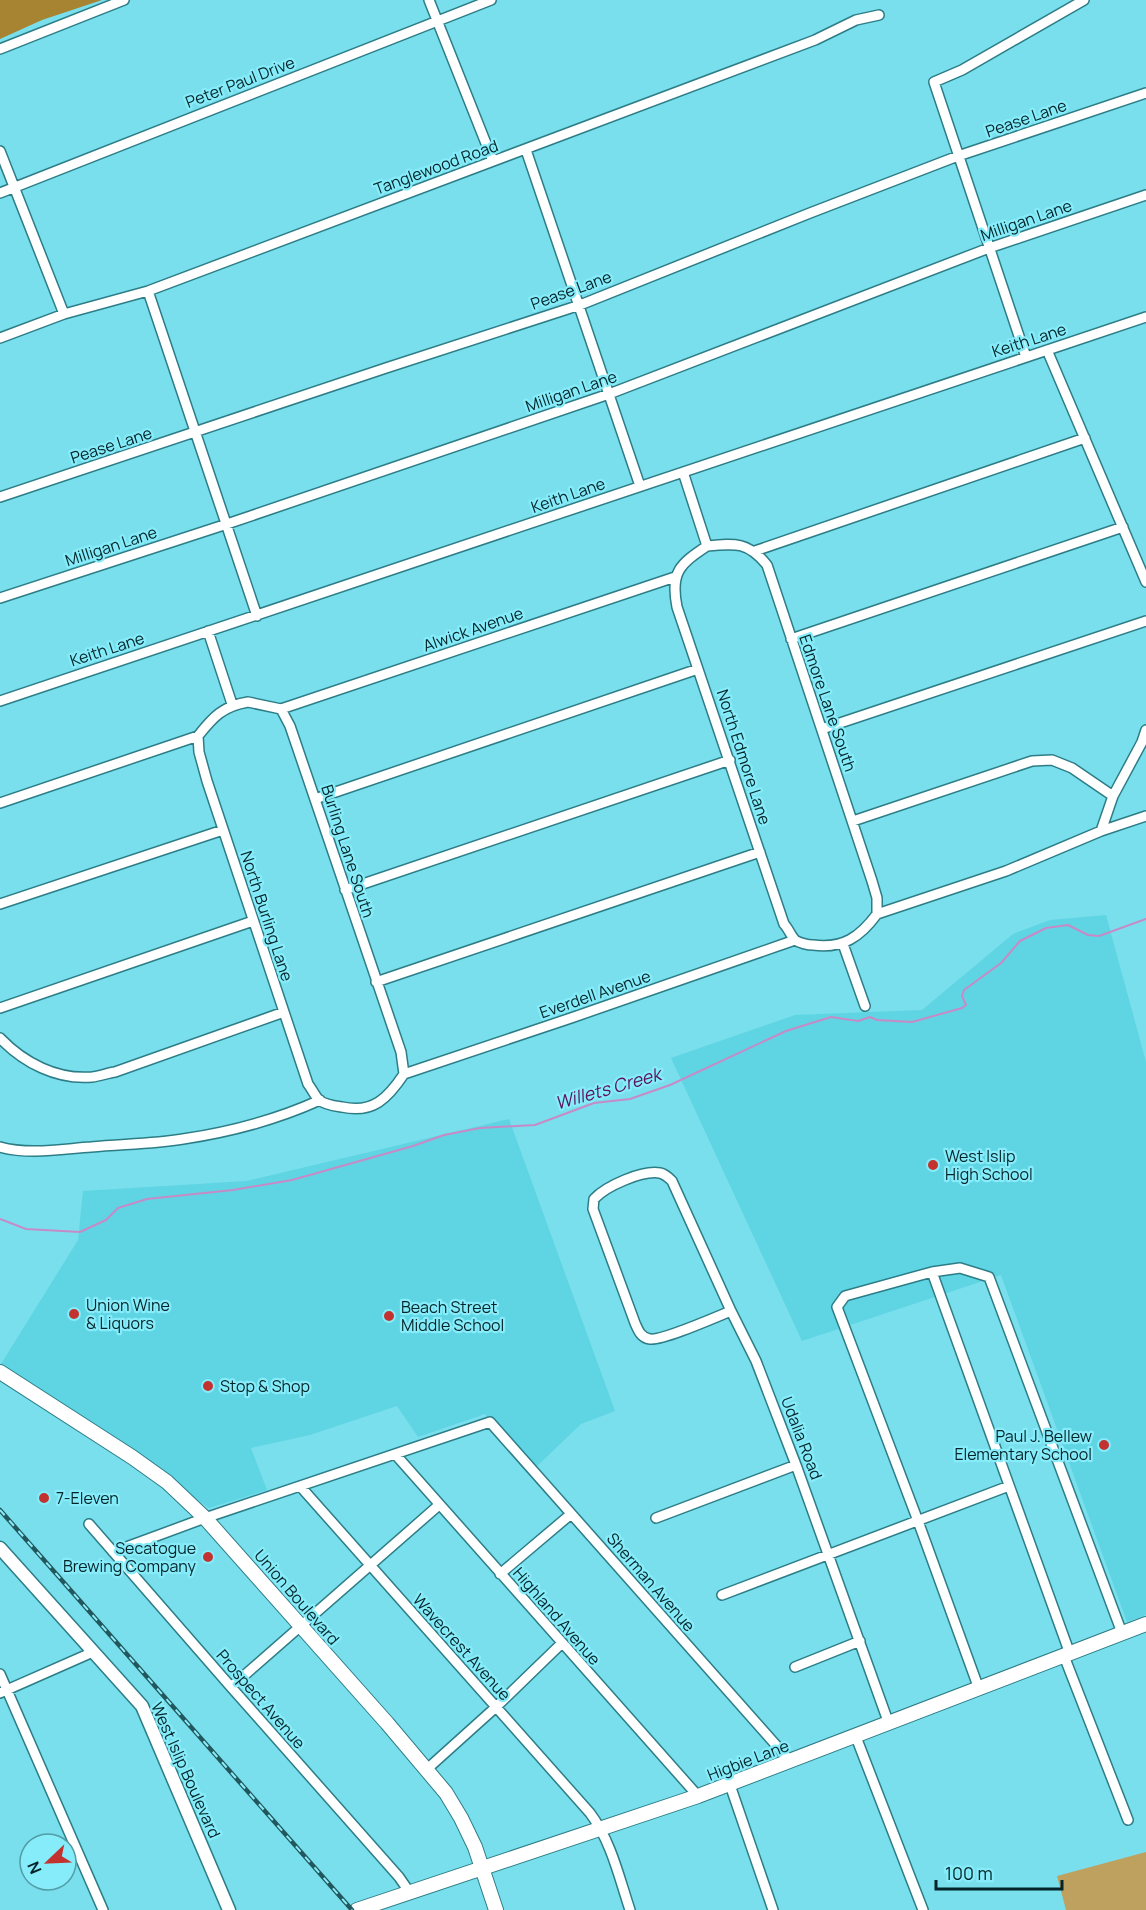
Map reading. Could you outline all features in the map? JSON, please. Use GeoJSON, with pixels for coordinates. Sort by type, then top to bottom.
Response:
{"type":"FeatureCollection","features":[{"type":"Feature","properties":{"kind":"main road","name":"Union Boulevard"},"geometry":{"type":"LineString","coordinates":[[0,1372],[132,1456],[167,1482],[205,1518],[446,1793],[475,1847],[496,1910]]}},
{"type":"Feature","properties":{"kind":"main road","name":"Higbie Lane"},"geometry":{"type":"LineString","coordinates":[[357,1910],[730,1785],[1146,1624]]}},
{"type":"Feature","properties":{"kind":"street"},"geometry":{"type":"LineString","coordinates":[[0,49],[124,0]]}},
{"type":"Feature","properties":{"kind":"street"},"geometry":{"type":"LineString","coordinates":[[429,0],[493,161]]}},
{"type":"Feature","properties":{"kind":"street","name":"Peter Paul Drive"},"geometry":{"type":"LineString","coordinates":[[0,193],[490,0]]}},
{"type":"Feature","properties":{"kind":"street"},"geometry":{"type":"LineString","coordinates":[[1026,357],[934,82],[962,70],[1084,0]]}},
{"type":"Feature","properties":{"kind":"street","name":"Tanglewood Road"},"geometry":{"type":"LineString","coordinates":[[0,338],[64,314],[148,291],[815,40],[856,20],[879,15]]}},
{"type":"Feature","properties":{"kind":"street","name":"Pease Lane"},"geometry":{"type":"LineString","coordinates":[[0,497],[580,305],[958,156],[1146,93]]}},
{"type":"Feature","properties":{"kind":"street"},"geometry":{"type":"LineString","coordinates":[[526,150],[640,486]]}},
{"type":"Feature","properties":{"kind":"street"},"geometry":{"type":"LineString","coordinates":[[0,151],[64,314]]}},
{"type":"Feature","properties":{"kind":"street","name":"Milligan Lane"},"geometry":{"type":"LineString","coordinates":[[0,598],[227,524],[609,394],[989,248],[1146,195]]}},
{"type":"Feature","properties":{"kind":"street"},"geometry":{"type":"LineString","coordinates":[[148,291],[257,616]]}},
{"type":"Feature","properties":{"kind":"street","name":"Keith Lane"},"geometry":{"type":"LineString","coordinates":[[0,701],[1146,317]]}},
{"type":"Feature","properties":{"kind":"street"},"geometry":{"type":"LineString","coordinates":[[1047,350],[1146,582]]}},
{"type":"Feature","properties":{"kind":"street"},"geometry":{"type":"LineString","coordinates":[[675,577],[691,556],[707,546],[731,545],[755,551],[1085,438]]}},
{"type":"Feature","properties":{"kind":"street"},"geometry":{"type":"LineString","coordinates":[[683,472],[707,546]]}},
{"type":"Feature","properties":{"kind":"street"},"geometry":{"type":"LineString","coordinates":[[791,639],[1123,527]]}},
{"type":"Feature","properties":{"kind":"street","name":"Edmore Lane South"},"geometry":{"type":"LineString","coordinates":[[755,551],[767,565],[877,898],[877,914]]}},
{"type":"Feature","properties":{"kind":"street","name":"North Edmore Lane"},"geometry":{"type":"LineString","coordinates":[[675,577],[674,591],[677,607],[784,924],[795,940]]}},
{"type":"Feature","properties":{"kind":"street","name":"Alwick Avenue"},"geometry":{"type":"LineString","coordinates":[[281,710],[675,577]]}},
{"type":"Feature","properties":{"kind":"street"},"geometry":{"type":"LineString","coordinates":[[822,729],[1146,621]]}},
{"type":"Feature","properties":{"kind":"street"},"geometry":{"type":"LineString","coordinates":[[208,631],[232,705]]}},
{"type":"Feature","properties":{"kind":"street"},"geometry":{"type":"LineString","coordinates":[[315,800],[699,669]]}},
{"type":"Feature","properties":{"kind":"street"},"geometry":{"type":"LineString","coordinates":[[0,803],[198,736],[212,718],[232,705],[249,702],[281,710]]}},
{"type":"Feature","properties":{"kind":"street","name":"Burling Lane South"},"geometry":{"type":"LineString","coordinates":[[281,710],[290,726],[401,1052],[404,1074]]}},
{"type":"Feature","properties":{"kind":"street"},"geometry":{"type":"LineString","coordinates":[[1101,831],[1113,796],[1146,730]]}},
{"type":"Feature","properties":{"kind":"street","name":"North Burling Lane"},"geometry":{"type":"LineString","coordinates":[[198,736],[199,752],[253,921],[308,1084],[320,1100]]}},
{"type":"Feature","properties":{"kind":"street"},"geometry":{"type":"LineString","coordinates":[[345,890],[730,759]]}},
{"type":"Feature","properties":{"kind":"street"},"geometry":{"type":"LineString","coordinates":[[852,821],[1032,761],[1052,760],[1072,768],[1113,796]]}},
{"type":"Feature","properties":{"kind":"street"},"geometry":{"type":"LineString","coordinates":[[795,940],[826,947],[843,944],[866,929],[877,914],[1006,871],[1101,831],[1146,816]]}},
{"type":"Feature","properties":{"kind":"street"},"geometry":{"type":"LineString","coordinates":[[0,904],[223,830]]}},
{"type":"Feature","properties":{"kind":"street"},"geometry":{"type":"LineString","coordinates":[[376,982],[760,852]]}},
{"type":"Feature","properties":{"kind":"street"},"geometry":{"type":"LineString","coordinates":[[0,1008],[253,921]]}},
{"type":"Feature","properties":{"kind":"street","name":"Everdell Avenue"},"geometry":{"type":"LineString","coordinates":[[404,1074],[795,940]]}},
{"type":"Feature","properties":{"kind":"street"},"geometry":{"type":"LineString","coordinates":[[843,944],[865,1006]]}},
{"type":"Feature","properties":{"kind":"street"},"geometry":{"type":"LineString","coordinates":[[0,1038],[24,1059],[46,1070],[70,1076],[92,1077],[115,1072],[284,1012]]}},
{"type":"Feature","properties":{"kind":"street"},"geometry":{"type":"LineString","coordinates":[[0,1147],[10,1150],[39,1150],[181,1139],[239,1129],[301,1109],[320,1100],[350,1109],[366,1109],[378,1103],[404,1074]]}},
{"type":"Feature","properties":{"kind":"street","name":"Udalia Road"},"geometry":{"type":"LineString","coordinates":[[731,1311],[663,1337],[651,1340],[641,1335],[593,1209],[594,1199],[609,1187],[649,1172],[663,1173],[672,1181],[756,1361],[890,1724]]}},
{"type":"Feature","properties":{"kind":"street"},"geometry":{"type":"LineString","coordinates":[[979,1689],[837,1307],[845,1296],[932,1272],[960,1268],[989,1277],[1122,1633]]}},
{"type":"Feature","properties":{"kind":"street"},"geometry":{"type":"LineString","coordinates":[[932,1272],[1067,1655],[1128,1820]]}},
{"type":"Feature","properties":{"kind":"street","name":"Sherman Avenue"},"geometry":{"type":"LineString","coordinates":[[395,1454],[490,1422],[790,1762]]}},
{"type":"Feature","properties":{"kind":"street"},"geometry":{"type":"LineString","coordinates":[[113,1552],[205,1518],[395,1454]]}},
{"type":"Feature","properties":{"kind":"street","name":"Highland Avenue"},"geometry":{"type":"LineString","coordinates":[[395,1454],[698,1796]]}},
{"type":"Feature","properties":{"kind":"street"},"geometry":{"type":"LineString","coordinates":[[656,1518],[796,1465]]}},
{"type":"Feature","properties":{"kind":"street","name":"Wavecrest Avenue"},"geometry":{"type":"LineString","coordinates":[[300,1486],[602,1828]]}},
{"type":"Feature","properties":{"kind":"street"},"geometry":{"type":"LineString","coordinates":[[722,1595],[1009,1486]]}},
{"type":"Feature","properties":{"kind":"street"},"geometry":{"type":"LineString","coordinates":[[231,1687],[439,1505]]}},
{"type":"Feature","properties":{"kind":"street"},"geometry":{"type":"LineString","coordinates":[[500,1574],[571,1514]]}},
{"type":"Feature","properties":{"kind":"street","name":"Prospect Avenue"},"geometry":{"type":"LineString","coordinates":[[89,1524],[399,1877],[410,1893]]}},
{"type":"Feature","properties":{"kind":"street","name":"West Islip Boulevard"},"geometry":{"type":"LineString","coordinates":[[0,1548],[142,1706],[229,1910]]}},
{"type":"Feature","properties":{"kind":"street"},"geometry":{"type":"LineString","coordinates":[[795,1667],[860,1641]]}},
{"type":"Feature","properties":{"kind":"street"},"geometry":{"type":"LineString","coordinates":[[426,1770],[561,1644]]}},
{"type":"Feature","properties":{"kind":"street"},"geometry":{"type":"LineString","coordinates":[[4,1692],[93,1652]]}},
{"type":"Feature","properties":{"kind":"street"},"geometry":{"type":"LineString","coordinates":[[0,1674],[4,1692],[103,1910]]}},
{"type":"Feature","properties":{"kind":"street"},"geometry":{"type":"LineString","coordinates":[[856,1737],[923,1910]]}},
{"type":"Feature","properties":{"kind":"street"},"geometry":{"type":"LineString","coordinates":[[730,1785],[773,1910]]}},
{"type":"Feature","properties":{"kind":"street"},"geometry":{"type":"LineString","coordinates":[[602,1828],[630,1910]]}},
{"type":"Feature","properties":{"kind":"shaded area"},"geometry":{"type":"Polygon","coordinates":[[[0,0],[102,0],[42,20],[0,39],[0,0]]]}},
{"type":"Feature","properties":{"kind":"shaded area","name":"West Islip High School"},"geometry":{"type":"Polygon","coordinates":[[[1106,915],[1146,1062],[1146,1615],[1127,1622],[1001,1275],[802,1341],[671,1058],[795,1015],[922,1010],[1013,934],[1050,920],[1106,915]]]}},
{"type":"Feature","properties":{"kind":"shaded area","name":"Beach Street Middle School"},"geometry":{"type":"Polygon","coordinates":[[[509,1119],[615,1411],[581,1424],[535,1468],[485,1414],[418,1437],[397,1406],[310,1435],[251,1448],[267,1490],[209,1508],[1,1364],[78,1240],[83,1191],[247,1181],[509,1119]]]}},
{"type":"Feature","properties":{"kind":"shaded area"},"geometry":{"type":"Polygon","coordinates":[[[1146,1852],[1146,1910],[1066,1910],[1057,1876],[1146,1852]]]}},
{"type":"Feature","properties":{"kind":"waterway","name":"Willets Creek"},"geometry":{"type":"LineString","coordinates":[[0,1219],[26,1229],[80,1232],[106,1220],[118,1208],[147,1199],[233,1190],[292,1180],[444,1135],[480,1128],[535,1125],[594,1103],[630,1099],[670,1085],[786,1031],[831,1017],[858,1021],[870,1017],[877,1020],[912,1022],[962,1008],[966,1005],[962,996],[964,990],[1001,963],[1020,941],[1046,928],[1068,925],[1088,935],[1099,936],[1146,919]]}},
{"type":"Feature","properties":{"kind":"railway"},"geometry":{"type":"LineString","coordinates":[[0,1510],[352,1910]]}},
{"type":"Feature","properties":{"kind":"place","name":"West Islip High School"},"geometry":{"type":"Point","coordinates":[933,1165]}},
{"type":"Feature","properties":{"kind":"place","name":"Union Wine & Liquors"},"geometry":{"type":"Point","coordinates":[74,1314]}},
{"type":"Feature","properties":{"kind":"place","name":"Beach Street Middle School"},"geometry":{"type":"Point","coordinates":[389,1316]}},
{"type":"Feature","properties":{"kind":"place","name":"Stop & Shop"},"geometry":{"type":"Point","coordinates":[208,1386]}},
{"type":"Feature","properties":{"kind":"place","name":"Paul J. Bellew Elementary School"},"geometry":{"type":"Point","coordinates":[1104,1445]}},
{"type":"Feature","properties":{"kind":"place","name":"7-Eleven"},"geometry":{"type":"Point","coordinates":[44,1498]}},
{"type":"Feature","properties":{"kind":"place","name":"Secatogue Brewing Company"},"geometry":{"type":"Point","coordinates":[208,1557]}}]}
